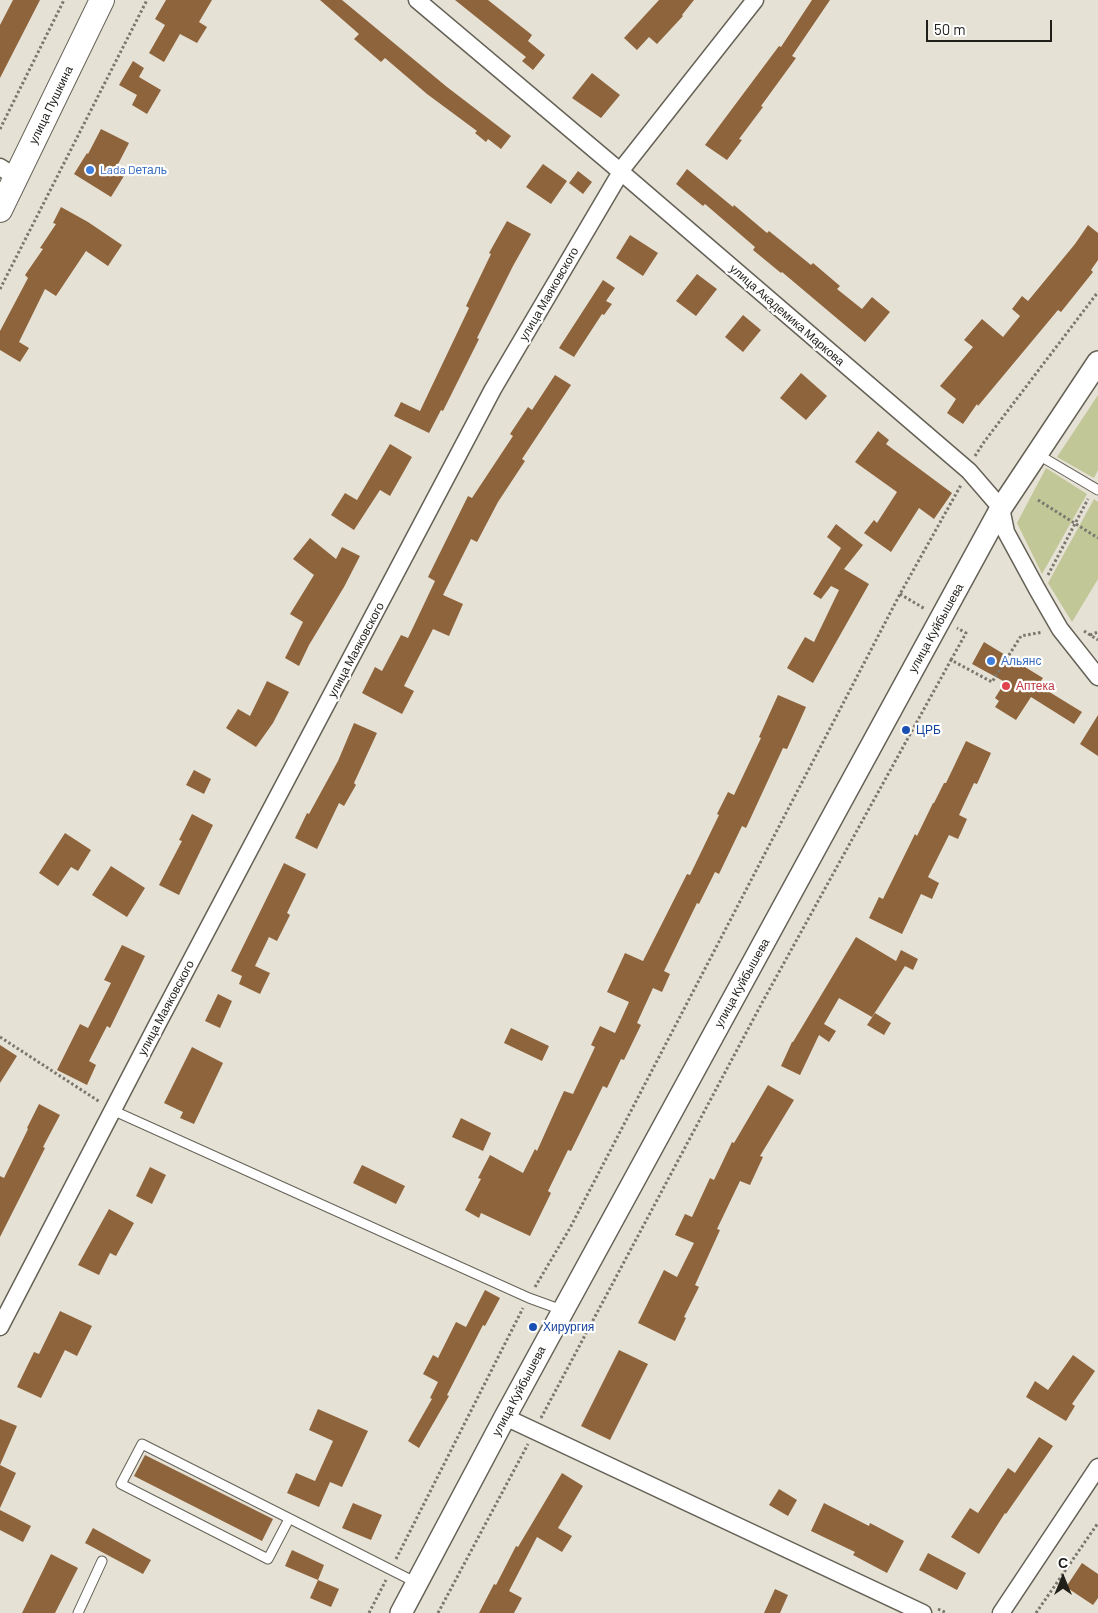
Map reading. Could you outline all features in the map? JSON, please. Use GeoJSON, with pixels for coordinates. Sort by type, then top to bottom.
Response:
{"type":"FeatureCollection","features":[{"type":"Feature","properties":{"kind":"main road","name":"улица Пушкина"},"geometry":{"type":"LineString","coordinates":[[0,210],[8,172],[102,0]]}},
{"type":"Feature","properties":{"kind":"street","name":"улица Академика Маркова"},"geometry":{"type":"LineString","coordinates":[[417,0],[621,172],[968,471],[1001,508],[1006,532],[1036,589],[1060,629],[1098,677]]}},
{"type":"Feature","properties":{"kind":"street","name":"улица Маяковского"},"geometry":{"type":"LineString","coordinates":[[0,1327],[112,1110],[493,389],[621,172],[754,0]]}},
{"type":"Feature","properties":{"kind":"street","name":"улица Куйбышева"},"geometry":{"type":"LineString","coordinates":[[401,1613],[505,1416],[1001,508],[1098,362]]}},
{"type":"Feature","properties":{"kind":"street"},"geometry":{"type":"LineString","coordinates":[[505,1416],[923,1613]]}},
{"type":"Feature","properties":{"kind":"street"},"geometry":{"type":"LineString","coordinates":[[1002,1613],[1098,1467]]}},
{"type":"Feature","properties":{"kind":"lane"},"geometry":{"type":"LineString","coordinates":[[1037,454],[1096,489]]}},
{"type":"Feature","properties":{"kind":"lane"},"geometry":{"type":"LineString","coordinates":[[112,1110],[528,1298],[563,1310]]}},
{"type":"Feature","properties":{"kind":"lane"},"geometry":{"type":"LineString","coordinates":[[289,1518],[268,1559],[121,1484],[142,1444],[289,1518],[417,1583]]}},
{"type":"Feature","properties":{"kind":"lane"},"geometry":{"type":"LineString","coordinates":[[78,1613],[102,1561]]}},
{"type":"Feature","properties":{"kind":"path"},"geometry":{"type":"LineString","coordinates":[[0,130],[64,0]]}},
{"type":"Feature","properties":{"kind":"path"},"geometry":{"type":"LineString","coordinates":[[0,289],[147,0]]}},
{"type":"Feature","properties":{"kind":"path"},"geometry":{"type":"LineString","coordinates":[[369,1613],[528,1298],[570,1228],[900,594],[962,486],[972,462],[984,442],[1098,292]]}},
{"type":"Feature","properties":{"kind":"path"},"geometry":{"type":"LineString","coordinates":[[954,480],[962,486]]}},
{"type":"Feature","properties":{"kind":"path"},"geometry":{"type":"LineString","coordinates":[[1036,589],[1044,582],[1075,523],[1096,489]]}},
{"type":"Feature","properties":{"kind":"path"},"geometry":{"type":"LineString","coordinates":[[1038,500],[1098,538]]}},
{"type":"Feature","properties":{"kind":"path"},"geometry":{"type":"LineString","coordinates":[[540,1421],[763,1001],[951,660],[992,682],[1021,636],[1060,629]]}},
{"type":"Feature","properties":{"kind":"path"},"geometry":{"type":"LineString","coordinates":[[1090,635],[1098,632]]}},
{"type":"Feature","properties":{"kind":"path"},"geometry":{"type":"LineString","coordinates":[[0,1037],[112,1110]]}},
{"type":"Feature","properties":{"kind":"path"},"geometry":{"type":"LineString","coordinates":[[438,1613],[531,1438]]}},
{"type":"Feature","properties":{"kind":"path"},"geometry":{"type":"LineString","coordinates":[[1036,1613],[1098,1523]]}},
{"type":"Feature","properties":{"kind":"green space"},"geometry":{"type":"Polygon","coordinates":[[[1098,395],[1098,470],[1094,478],[1057,457],[1098,395]]]}},
{"type":"Feature","properties":{"kind":"green space"},"geometry":{"type":"Polygon","coordinates":[[[1046,468],[1087,494],[1042,574],[1017,523],[1046,468]]]}},
{"type":"Feature","properties":{"kind":"green space"},"geometry":{"type":"Polygon","coordinates":[[[1094,499],[1098,502],[1098,579],[1072,622],[1048,583],[1094,499]]]}},
{"type":"Feature","properties":{"kind":"building"},"geometry":{"type":"Polygon","coordinates":[[[13,0],[40,0],[0,78],[0,25],[13,0]]]}},
{"type":"Feature","properties":{"kind":"building"},"geometry":{"type":"Polygon","coordinates":[[[166,0],[212,0],[199,22],[207,27],[197,43],[180,34],[164,62],[149,53],[165,25],[155,19],[166,0]]]}},
{"type":"Feature","properties":{"kind":"building"},"geometry":{"type":"Polygon","coordinates":[[[320,0],[342,0],[447,87],[511,136],[501,149],[488,139],[486,142],[475,133],[477,131],[427,94],[385,58],[381,62],[354,39],[359,34],[320,0]]]}},
{"type":"Feature","properties":{"kind":"building"},"geometry":{"type":"Polygon","coordinates":[[[455,0],[488,0],[532,35],[528,41],[545,55],[533,70],[522,61],[526,57],[455,0]]]}},
{"type":"Feature","properties":{"kind":"building"},"geometry":{"type":"Polygon","coordinates":[[[659,0],[694,0],[683,16],[657,44],[649,37],[637,50],[624,38],[659,0]]]}},
{"type":"Feature","properties":{"kind":"building"},"geometry":{"type":"Polygon","coordinates":[[[812,0],[830,0],[792,56],[796,58],[761,106],[763,107],[739,139],[742,140],[727,160],[705,145],[779,46],[781,47],[812,0]]]}},
{"type":"Feature","properties":{"kind":"building"},"geometry":{"type":"Polygon","coordinates":[[[133,61],[144,68],[139,77],[161,90],[147,114],[132,105],[137,95],[119,85],[133,61]]]}},
{"type":"Feature","properties":{"kind":"building"},"geometry":{"type":"Polygon","coordinates":[[[592,73],[620,95],[601,118],[572,98],[592,73]]]}},
{"type":"Feature","properties":{"kind":"building"},"geometry":{"type":"Polygon","coordinates":[[[101,129],[129,143],[115,170],[124,176],[111,197],[74,174],[88,154],[101,129]]]}},
{"type":"Feature","properties":{"kind":"building"},"geometry":{"type":"Polygon","coordinates":[[[543,164],[567,181],[551,204],[526,187],[543,164]]]}},
{"type":"Feature","properties":{"kind":"building"},"geometry":{"type":"Polygon","coordinates":[[[687,169],[767,233],[769,231],[811,265],[813,263],[840,286],[837,289],[862,309],[872,297],[890,312],[865,342],[753,250],[755,247],[705,204],[703,206],[676,184],[687,169]]]}},
{"type":"Feature","properties":{"kind":"building"},"geometry":{"type":"Polygon","coordinates":[[[578,171],[592,182],[583,194],[569,183],[578,171]]]}},
{"type":"Feature","properties":{"kind":"building"},"geometry":{"type":"Polygon","coordinates":[[[61,207],[88,222],[122,245],[108,266],[86,251],[56,296],[45,289],[19,342],[29,348],[20,362],[0,350],[0,331],[28,278],[25,275],[43,249],[40,248],[56,224],[53,223],[61,207]]]}},
{"type":"Feature","properties":{"kind":"building"},"geometry":{"type":"Polygon","coordinates":[[[507,221],[531,234],[477,338],[479,339],[443,411],[441,410],[429,433],[394,416],[401,402],[420,411],[469,308],[466,306],[491,254],[489,253],[507,221]]]}},
{"type":"Feature","properties":{"kind":"building"},"geometry":{"type":"Polygon","coordinates":[[[1088,225],[1098,233],[1098,260],[1091,270],[1093,272],[1061,312],[1058,310],[978,406],[977,404],[963,424],[947,413],[956,399],[940,386],[973,347],[964,340],[982,319],[1003,337],[1020,316],[1012,309],[1022,296],[1028,301],[1075,244],[1088,225]]]}},
{"type":"Feature","properties":{"kind":"building"},"geometry":{"type":"Polygon","coordinates":[[[630,235],[658,253],[643,276],[616,258],[630,235]]]}},
{"type":"Feature","properties":{"kind":"building"},"geometry":{"type":"Polygon","coordinates":[[[697,274],[717,289],[696,316],[676,301],[697,274]]]}},
{"type":"Feature","properties":{"kind":"building"},"geometry":{"type":"Polygon","coordinates":[[[603,280],[615,288],[606,301],[612,304],[604,315],[602,314],[574,357],[559,348],[603,280]]]}},
{"type":"Feature","properties":{"kind":"building"},"geometry":{"type":"Polygon","coordinates":[[[743,315],[761,330],[743,352],[725,337],[743,315]]]}},
{"type":"Feature","properties":{"kind":"building"},"geometry":{"type":"Polygon","coordinates":[[[801,373],[827,396],[806,420],[780,398],[801,373]]]}},
{"type":"Feature","properties":{"kind":"building"},"geometry":{"type":"Polygon","coordinates":[[[555,375],[571,385],[522,459],[525,461],[498,502],[477,542],[471,539],[443,595],[463,604],[449,636],[433,629],[404,686],[414,691],[402,714],[362,693],[375,667],[382,671],[401,635],[408,638],[435,581],[428,577],[468,496],[472,498],[513,436],[510,434],[528,407],[532,410],[555,375]]]}},
{"type":"Feature","properties":{"kind":"building"},"geometry":{"type":"Polygon","coordinates":[[[878,431],[889,440],[886,444],[952,493],[934,519],[919,508],[891,552],[864,533],[874,520],[877,523],[897,492],[855,462],[878,431]]]}},
{"type":"Feature","properties":{"kind":"building"},"geometry":{"type":"Polygon","coordinates":[[[390,444],[412,457],[390,496],[380,490],[354,530],[331,515],[345,493],[357,500],[390,444]]]}},
{"type":"Feature","properties":{"kind":"building"},"geometry":{"type":"Polygon","coordinates":[[[836,524],[863,545],[844,569],[869,584],[813,683],[787,668],[805,637],[814,642],[839,590],[831,586],[821,599],[813,594],[841,548],[827,537],[836,524]]]}},
{"type":"Feature","properties":{"kind":"building"},"geometry":{"type":"Polygon","coordinates":[[[310,538],[336,559],[342,547],[360,556],[299,666],[285,658],[303,622],[290,614],[314,575],[293,559],[310,538]]]}},
{"type":"Feature","properties":{"kind":"building"},"geometry":{"type":"Polygon","coordinates":[[[984,642],[1043,678],[1038,685],[1082,712],[1074,724],[1031,697],[1016,720],[995,707],[999,701],[995,698],[1005,682],[972,664],[984,642]]]}},
{"type":"Feature","properties":{"kind":"building"},"geometry":{"type":"Polygon","coordinates":[[[267,681],[289,692],[273,723],[256,747],[226,728],[238,709],[250,716],[267,681]]]}},
{"type":"Feature","properties":{"kind":"building"},"geometry":{"type":"Polygon","coordinates":[[[778,695],[806,707],[787,749],[783,748],[746,828],[742,826],[719,874],[715,872],[699,904],[697,903],[664,971],[670,974],[662,992],[653,988],[637,1023],[641,1025],[624,1060],[621,1059],[607,1088],[603,1086],[571,1151],[568,1150],[548,1191],[551,1193],[530,1236],[481,1213],[479,1218],[465,1210],[481,1179],[478,1178],[490,1155],[523,1173],[535,1149],[537,1151],[564,1091],[573,1094],[595,1047],[591,1045],[600,1026],[615,1033],[629,1002],[607,992],[625,953],[643,961],[687,874],[690,875],[728,792],[734,795],[761,738],[759,737],[778,695]]]}},
{"type":"Feature","properties":{"kind":"building"},"geometry":{"type":"Polygon","coordinates":[[[1098,715],[1098,756],[1080,744],[1098,715]]]}},
{"type":"Feature","properties":{"kind":"building"},"geometry":{"type":"Polygon","coordinates":[[[354,723],[377,733],[354,783],[356,785],[344,806],[339,803],[317,849],[295,838],[307,813],[309,814],[338,761],[354,723]]]}},
{"type":"Feature","properties":{"kind":"building"},"geometry":{"type":"Polygon","coordinates":[[[966,741],[991,753],[977,784],[974,783],[959,815],[967,819],[958,839],[949,835],[928,877],[939,883],[932,899],[921,894],[902,934],[869,918],[879,897],[883,899],[915,834],[917,836],[966,741]]]}},
{"type":"Feature","properties":{"kind":"building"},"geometry":{"type":"Polygon","coordinates":[[[194,770],[211,779],[204,794],[186,785],[194,770]]]}},
{"type":"Feature","properties":{"kind":"building"},"geometry":{"type":"Polygon","coordinates":[[[192,814],[213,825],[179,895],[159,885],[182,841],[179,840],[192,814]]]}},
{"type":"Feature","properties":{"kind":"building"},"geometry":{"type":"Polygon","coordinates":[[[65,833],[91,850],[78,871],[71,867],[58,886],[39,873],[65,833]]]}},
{"type":"Feature","properties":{"kind":"building"},"geometry":{"type":"Polygon","coordinates":[[[284,863],[306,874],[287,913],[290,915],[277,941],[269,937],[255,966],[270,973],[260,994],[239,984],[242,976],[231,971],[284,863]]]}},
{"type":"Feature","properties":{"kind":"building"},"geometry":{"type":"Polygon","coordinates":[[[111,866],[145,888],[127,917],[92,895],[111,866]]]}},
{"type":"Feature","properties":{"kind":"building"},"geometry":{"type":"Polygon","coordinates":[[[856,937],[896,961],[901,950],[918,959],[913,970],[905,966],[872,1017],[839,998],[824,1024],[836,1031],[829,1042],[819,1035],[800,1075],[781,1066],[792,1042],[856,937]]]}},
{"type":"Feature","properties":{"kind":"building"},"geometry":{"type":"Polygon","coordinates":[[[122,945],[145,956],[110,1028],[107,1026],[89,1061],[96,1065],[87,1085],[57,1070],[80,1024],[88,1028],[111,983],[104,980],[122,945]]]}},
{"type":"Feature","properties":{"kind":"building"},"geometry":{"type":"Polygon","coordinates":[[[218,994],[232,1001],[220,1028],[205,1021],[218,994]]]}},
{"type":"Feature","properties":{"kind":"building"},"geometry":{"type":"Polygon","coordinates":[[[875,1013],[891,1023],[884,1035],[867,1025],[875,1013]]]}},
{"type":"Feature","properties":{"kind":"building"},"geometry":{"type":"Polygon","coordinates":[[[511,1028],[549,1046],[542,1061],[504,1043],[511,1028]]]}},
{"type":"Feature","properties":{"kind":"building"},"geometry":{"type":"Polygon","coordinates":[[[0,1045],[17,1056],[0,1083],[0,1045]]]}},
{"type":"Feature","properties":{"kind":"building"},"geometry":{"type":"Polygon","coordinates":[[[192,1047],[223,1063],[194,1124],[180,1118],[183,1112],[164,1103],[192,1047]]]}},
{"type":"Feature","properties":{"kind":"building"},"geometry":{"type":"Polygon","coordinates":[[[768,1085],[794,1100],[760,1156],[763,1157],[750,1185],[740,1181],[717,1229],[720,1230],[695,1285],[699,1287],[684,1317],[686,1318],[675,1341],[638,1323],[664,1270],[677,1277],[694,1243],[675,1235],[685,1214],[692,1217],[710,1178],[714,1180],[732,1142],[734,1143],[768,1085]]]}},
{"type":"Feature","properties":{"kind":"building"},"geometry":{"type":"Polygon","coordinates":[[[39,1104],[60,1115],[0,1237],[0,1176],[4,1178],[39,1104]]]}},
{"type":"Feature","properties":{"kind":"building"},"geometry":{"type":"Polygon","coordinates":[[[461,1118],[491,1133],[483,1151],[452,1137],[461,1118]]]}},
{"type":"Feature","properties":{"kind":"building"},"geometry":{"type":"Polygon","coordinates":[[[362,1165],[405,1186],[396,1204],[353,1183],[362,1165]]]}},
{"type":"Feature","properties":{"kind":"building"},"geometry":{"type":"Polygon","coordinates":[[[150,1167],[166,1175],[152,1204],[136,1196],[150,1167]]]}},
{"type":"Feature","properties":{"kind":"building"},"geometry":{"type":"Polygon","coordinates":[[[109,1209],[134,1223],[116,1256],[110,1253],[99,1275],[78,1265],[109,1209]]]}},
{"type":"Feature","properties":{"kind":"building"},"geometry":{"type":"Polygon","coordinates":[[[485,1290],[500,1298],[485,1326],[483,1325],[447,1395],[449,1396],[419,1448],[408,1441],[432,1399],[430,1398],[438,1382],[423,1374],[433,1355],[438,1358],[456,1322],[466,1327],[485,1290]]]}},
{"type":"Feature","properties":{"kind":"building"},"geometry":{"type":"Polygon","coordinates":[[[60,1311],[92,1326],[77,1356],[65,1350],[41,1398],[17,1387],[34,1352],[39,1354],[60,1311]]]}},
{"type":"Feature","properties":{"kind":"building"},"geometry":{"type":"Polygon","coordinates":[[[619,1350],[648,1364],[610,1440],[581,1426],[619,1350]]]}},
{"type":"Feature","properties":{"kind":"building"},"geometry":{"type":"Polygon","coordinates":[[[1073,1355],[1095,1371],[1072,1404],[1075,1406],[1066,1421],[1026,1397],[1035,1381],[1048,1390],[1073,1355]]]}},
{"type":"Feature","properties":{"kind":"building"},"geometry":{"type":"Polygon","coordinates":[[[318,1409],[368,1431],[342,1487],[330,1482],[319,1507],[287,1493],[296,1473],[315,1481],[333,1441],[309,1430],[318,1409]]]}},
{"type":"Feature","properties":{"kind":"building"},"geometry":{"type":"Polygon","coordinates":[[[0,1419],[17,1426],[0,1465],[0,1419]]]}},
{"type":"Feature","properties":{"kind":"building"},"geometry":{"type":"Polygon","coordinates":[[[1039,1437],[1053,1446],[1005,1513],[979,1554],[951,1537],[970,1508],[978,1513],[1008,1468],[1015,1473],[1039,1437]]]}},
{"type":"Feature","properties":{"kind":"building"},"geometry":{"type":"Polygon","coordinates":[[[145,1455],[273,1519],[262,1541],[134,1476],[145,1455]]]}},
{"type":"Feature","properties":{"kind":"building"},"geometry":{"type":"Polygon","coordinates":[[[0,1465],[16,1473],[0,1508],[0,1465]]]}},
{"type":"Feature","properties":{"kind":"building"},"geometry":{"type":"Polygon","coordinates":[[[562,1473],[583,1486],[558,1528],[572,1536],[562,1552],[537,1537],[509,1591],[522,1598],[514,1613],[479,1613],[516,1546],[518,1547],[562,1473]]]}},
{"type":"Feature","properties":{"kind":"building"},"geometry":{"type":"Polygon","coordinates":[[[779,1489],[797,1500],[788,1516],[769,1505],[779,1489]]]}},
{"type":"Feature","properties":{"kind":"building"},"geometry":{"type":"Polygon","coordinates":[[[353,1503],[382,1515],[371,1540],[342,1528],[353,1503]]]}},
{"type":"Feature","properties":{"kind":"building"},"geometry":{"type":"Polygon","coordinates":[[[824,1503],[869,1526],[870,1523],[904,1541],[887,1573],[853,1555],[855,1552],[811,1531],[824,1503]]]}},
{"type":"Feature","properties":{"kind":"building"},"geometry":{"type":"Polygon","coordinates":[[[0,1510],[31,1526],[23,1542],[0,1530],[0,1510]]]}},
{"type":"Feature","properties":{"kind":"building"},"geometry":{"type":"Polygon","coordinates":[[[93,1528],[151,1560],[143,1574],[85,1543],[93,1528]]]}},
{"type":"Feature","properties":{"kind":"building"},"geometry":{"type":"Polygon","coordinates":[[[292,1550],[324,1565],[318,1580],[285,1566],[292,1550]]]}},
{"type":"Feature","properties":{"kind":"building"},"geometry":{"type":"Polygon","coordinates":[[[928,1553],[966,1573],[957,1590],[919,1570],[928,1553]]]}},
{"type":"Feature","properties":{"kind":"building"},"geometry":{"type":"Polygon","coordinates":[[[51,1554],[78,1568],[55,1613],[22,1613],[51,1554]]]}},
{"type":"Feature","properties":{"kind":"building"},"geometry":{"type":"Polygon","coordinates":[[[1082,1563],[1098,1574],[1098,1598],[1093,1605],[1066,1587],[1082,1563]]]}},
{"type":"Feature","properties":{"kind":"building"},"geometry":{"type":"Polygon","coordinates":[[[318,1580],[339,1589],[331,1607],[310,1598],[318,1580]]]}},
{"type":"Feature","properties":{"kind":"building"},"geometry":{"type":"Polygon","coordinates":[[[775,1589],[788,1595],[780,1613],[764,1613],[775,1589]]]}},
{"type":"Feature","properties":{"kind":"place","name":"Lada Dеталь"},"geometry":{"type":"Point","coordinates":[90,170]}},
{"type":"Feature","properties":{"kind":"place","name":"Альянс"},"geometry":{"type":"Point","coordinates":[991,661]}},
{"type":"Feature","properties":{"kind":"place","name":"Аптека"},"geometry":{"type":"Point","coordinates":[1006,686]}},
{"type":"Feature","properties":{"kind":"place","name":"ЦРБ"},"geometry":{"type":"Point","coordinates":[906,730]}},
{"type":"Feature","properties":{"kind":"place","name":"Хирургия"},"geometry":{"type":"Point","coordinates":[533,1327]}}]}
